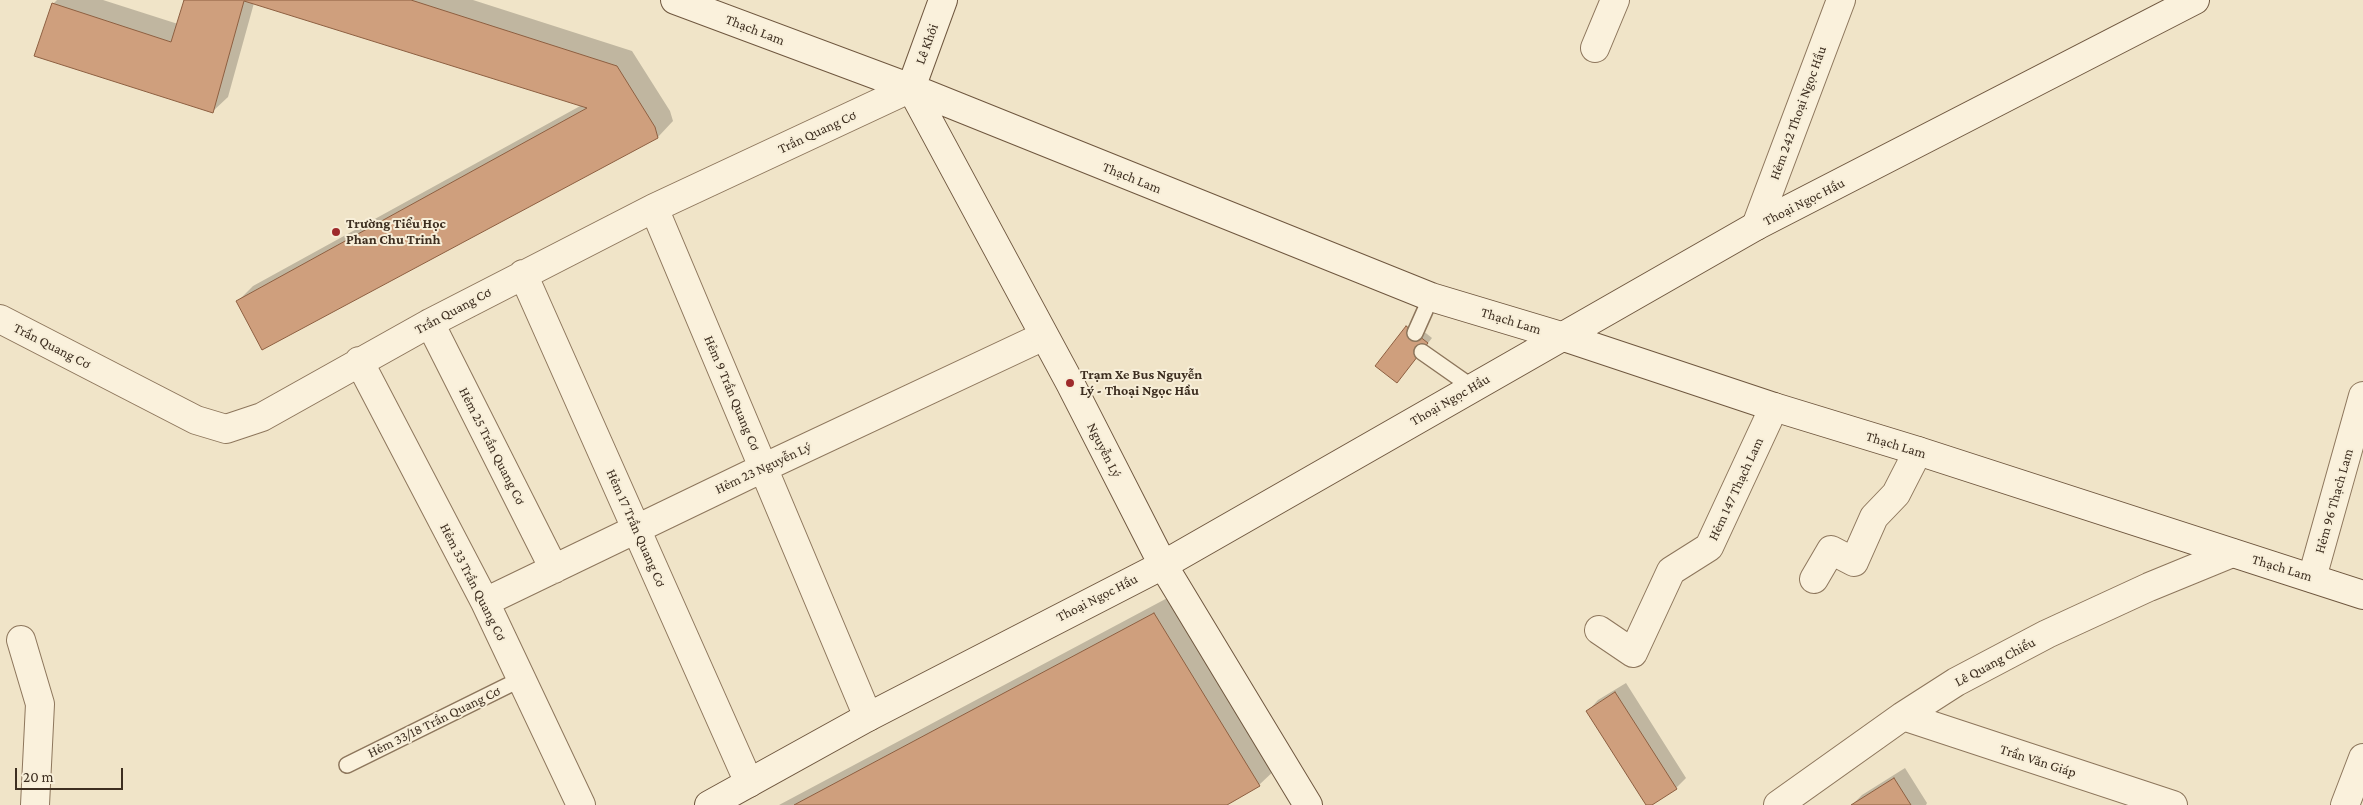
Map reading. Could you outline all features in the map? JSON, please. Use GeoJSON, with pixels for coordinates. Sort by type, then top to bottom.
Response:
{"type":"FeatureCollection","features":[{"type":"Feature","properties":{"kind":"street","name":"Thạch Lam"},"geometry":{"type":"LineString","coordinates":[[676,0],[911,88],[1431,297],[1561,336],[1622,358],[1918,451],[2363,595]]}},
{"type":"Feature","properties":{"kind":"street","name":"Lê Khôi"},"geometry":{"type":"LineString","coordinates":[[911,88],[943,0]]}},
{"type":"Feature","properties":{"kind":"street"},"geometry":{"type":"LineString","coordinates":[[1595,48],[1614,0]]}},
{"type":"Feature","properties":{"kind":"street","name":"Hẻm 242 Thoại Ngọc Hầu"},"geometry":{"type":"LineString","coordinates":[[1756,226],[1841,0]]}},
{"type":"Feature","properties":{"kind":"street","name":"Thoại Ngọc Hầu"},"geometry":{"type":"LineString","coordinates":[[709,805],[868,717],[1162,565],[1756,226],[2184,3]]}},
{"type":"Feature","properties":{"kind":"street","name":"Trần Quang Cơ"},"geometry":{"type":"LineString","coordinates":[[0,319],[196,420],[226,429],[262,417],[359,361],[430,323],[654,208],[911,88]]}},
{"type":"Feature","properties":{"kind":"street","name":"Nguyễn Lý"},"geometry":{"type":"LineString","coordinates":[[911,88],[1044,336],[1162,565],[1308,805]]}},
{"type":"Feature","properties":{"kind":"street","name":"Hẻm 9 Trần Quang Cơ"},"geometry":{"type":"LineString","coordinates":[[654,208],[868,717]]}},
{"type":"Feature","properties":{"kind":"street","name":"Hẻm 17 Trần Quang Cơ"},"geometry":{"type":"LineString","coordinates":[[523,274],[749,783]]}},
{"type":"Feature","properties":{"kind":"street"},"geometry":{"type":"LineString","coordinates":[[1610,308],[1602,322],[1602,334],[1606,346],[1622,358]]}},
{"type":"Feature","properties":{"kind":"street","name":"Hẻm 25 Trần Quang Cơ"},"geometry":{"type":"LineString","coordinates":[[430,323],[554,569]]}},
{"type":"Feature","properties":{"kind":"street","name":"Hẻm 23 Nguyễn Lý"},"geometry":{"type":"LineString","coordinates":[[485,602],[763,468],[1044,336]]}},
{"type":"Feature","properties":{"kind":"street","name":"Hẻm 33 Trần Quang Cơ"},"geometry":{"type":"LineString","coordinates":[[359,361],[485,602],[581,805]]}},
{"type":"Feature","properties":{"kind":"street","name":"Hẻm 96 Thạch Lam"},"geometry":{"type":"LineString","coordinates":[[2312,578],[2363,396]]}},
{"type":"Feature","properties":{"kind":"street","name":"Hẻm 147 Thạch Lam"},"geometry":{"type":"LineString","coordinates":[[1599,630],[1633,653],[1671,570],[1709,547],[1774,407]]}},
{"type":"Feature","properties":{"kind":"street"},"geometry":{"type":"LineString","coordinates":[[1814,579],[1831,550],[1854,562],[1874,517],[1896,494],[1918,451]]}},
{"type":"Feature","properties":{"kind":"street"},"geometry":{"type":"LineString","coordinates":[[1182,597],[1182,575],[1193,546]]}},
{"type":"Feature","properties":{"kind":"street","name":"Lê Quang Chiểu"},"geometry":{"type":"LineString","coordinates":[[1778,805],[1903,716],[1956,682],[2047,634],[2149,587],[2232,553]]}},
{"type":"Feature","properties":{"kind":"street"},"geometry":{"type":"LineString","coordinates":[[21,640],[40,704],[35,805]]}},
{"type":"Feature","properties":{"kind":"street","name":"Trần Văn Giáp"},"geometry":{"type":"LineString","coordinates":[[1903,716],[2173,805]]}},
{"type":"Feature","properties":{"kind":"street"},"geometry":{"type":"LineString","coordinates":[[2345,805],[2363,758]]}},
{"type":"Feature","properties":{"kind":"lane"},"geometry":{"type":"LineString","coordinates":[[1415,333],[1431,297]]}},
{"type":"Feature","properties":{"kind":"lane"},"geometry":{"type":"LineString","coordinates":[[1422,352],[1472,387]]}},
{"type":"Feature","properties":{"kind":"lane","name":"Hẻm 33/18 Trần Quang Cơ"},"geometry":{"type":"LineString","coordinates":[[347,765],[522,679]]}},
{"type":"Feature","properties":{"kind":"building"},"geometry":{"type":"Polygon","coordinates":[[[184,0],[411,0],[617,66],[655,127],[658,138],[262,350],[236,301],[587,108],[244,1],[213,113],[34,56],[52,3],[171,42],[184,0]]]}},
{"type":"Feature","properties":{"kind":"building"},"geometry":{"type":"Polygon","coordinates":[[[1406,326],[1428,343],[1397,383],[1375,366],[1406,326]]]}},
{"type":"Feature","properties":{"kind":"building"},"geometry":{"type":"Polygon","coordinates":[[[1154,613],[1260,786],[1227,805],[794,805],[1154,613]]]}},
{"type":"Feature","properties":{"kind":"building"},"geometry":{"type":"Polygon","coordinates":[[[1615,692],[1677,789],[1652,805],[1646,805],[1586,711],[1615,692]]]}},
{"type":"Feature","properties":{"kind":"building"},"geometry":{"type":"Polygon","coordinates":[[[1894,778],[1911,805],[1851,805],[1894,778]]]}},
{"type":"Feature","properties":{"kind":"place","name":"Trường Tiểu Học Phan Chu Trinh"},"geometry":{"type":"Point","coordinates":[336,232]}},
{"type":"Feature","properties":{"kind":"place","name":"Trạm Xe Bus Nguyễn Lý - Thoại Ngọc Hầu"},"geometry":{"type":"Point","coordinates":[1070,383]}}]}
